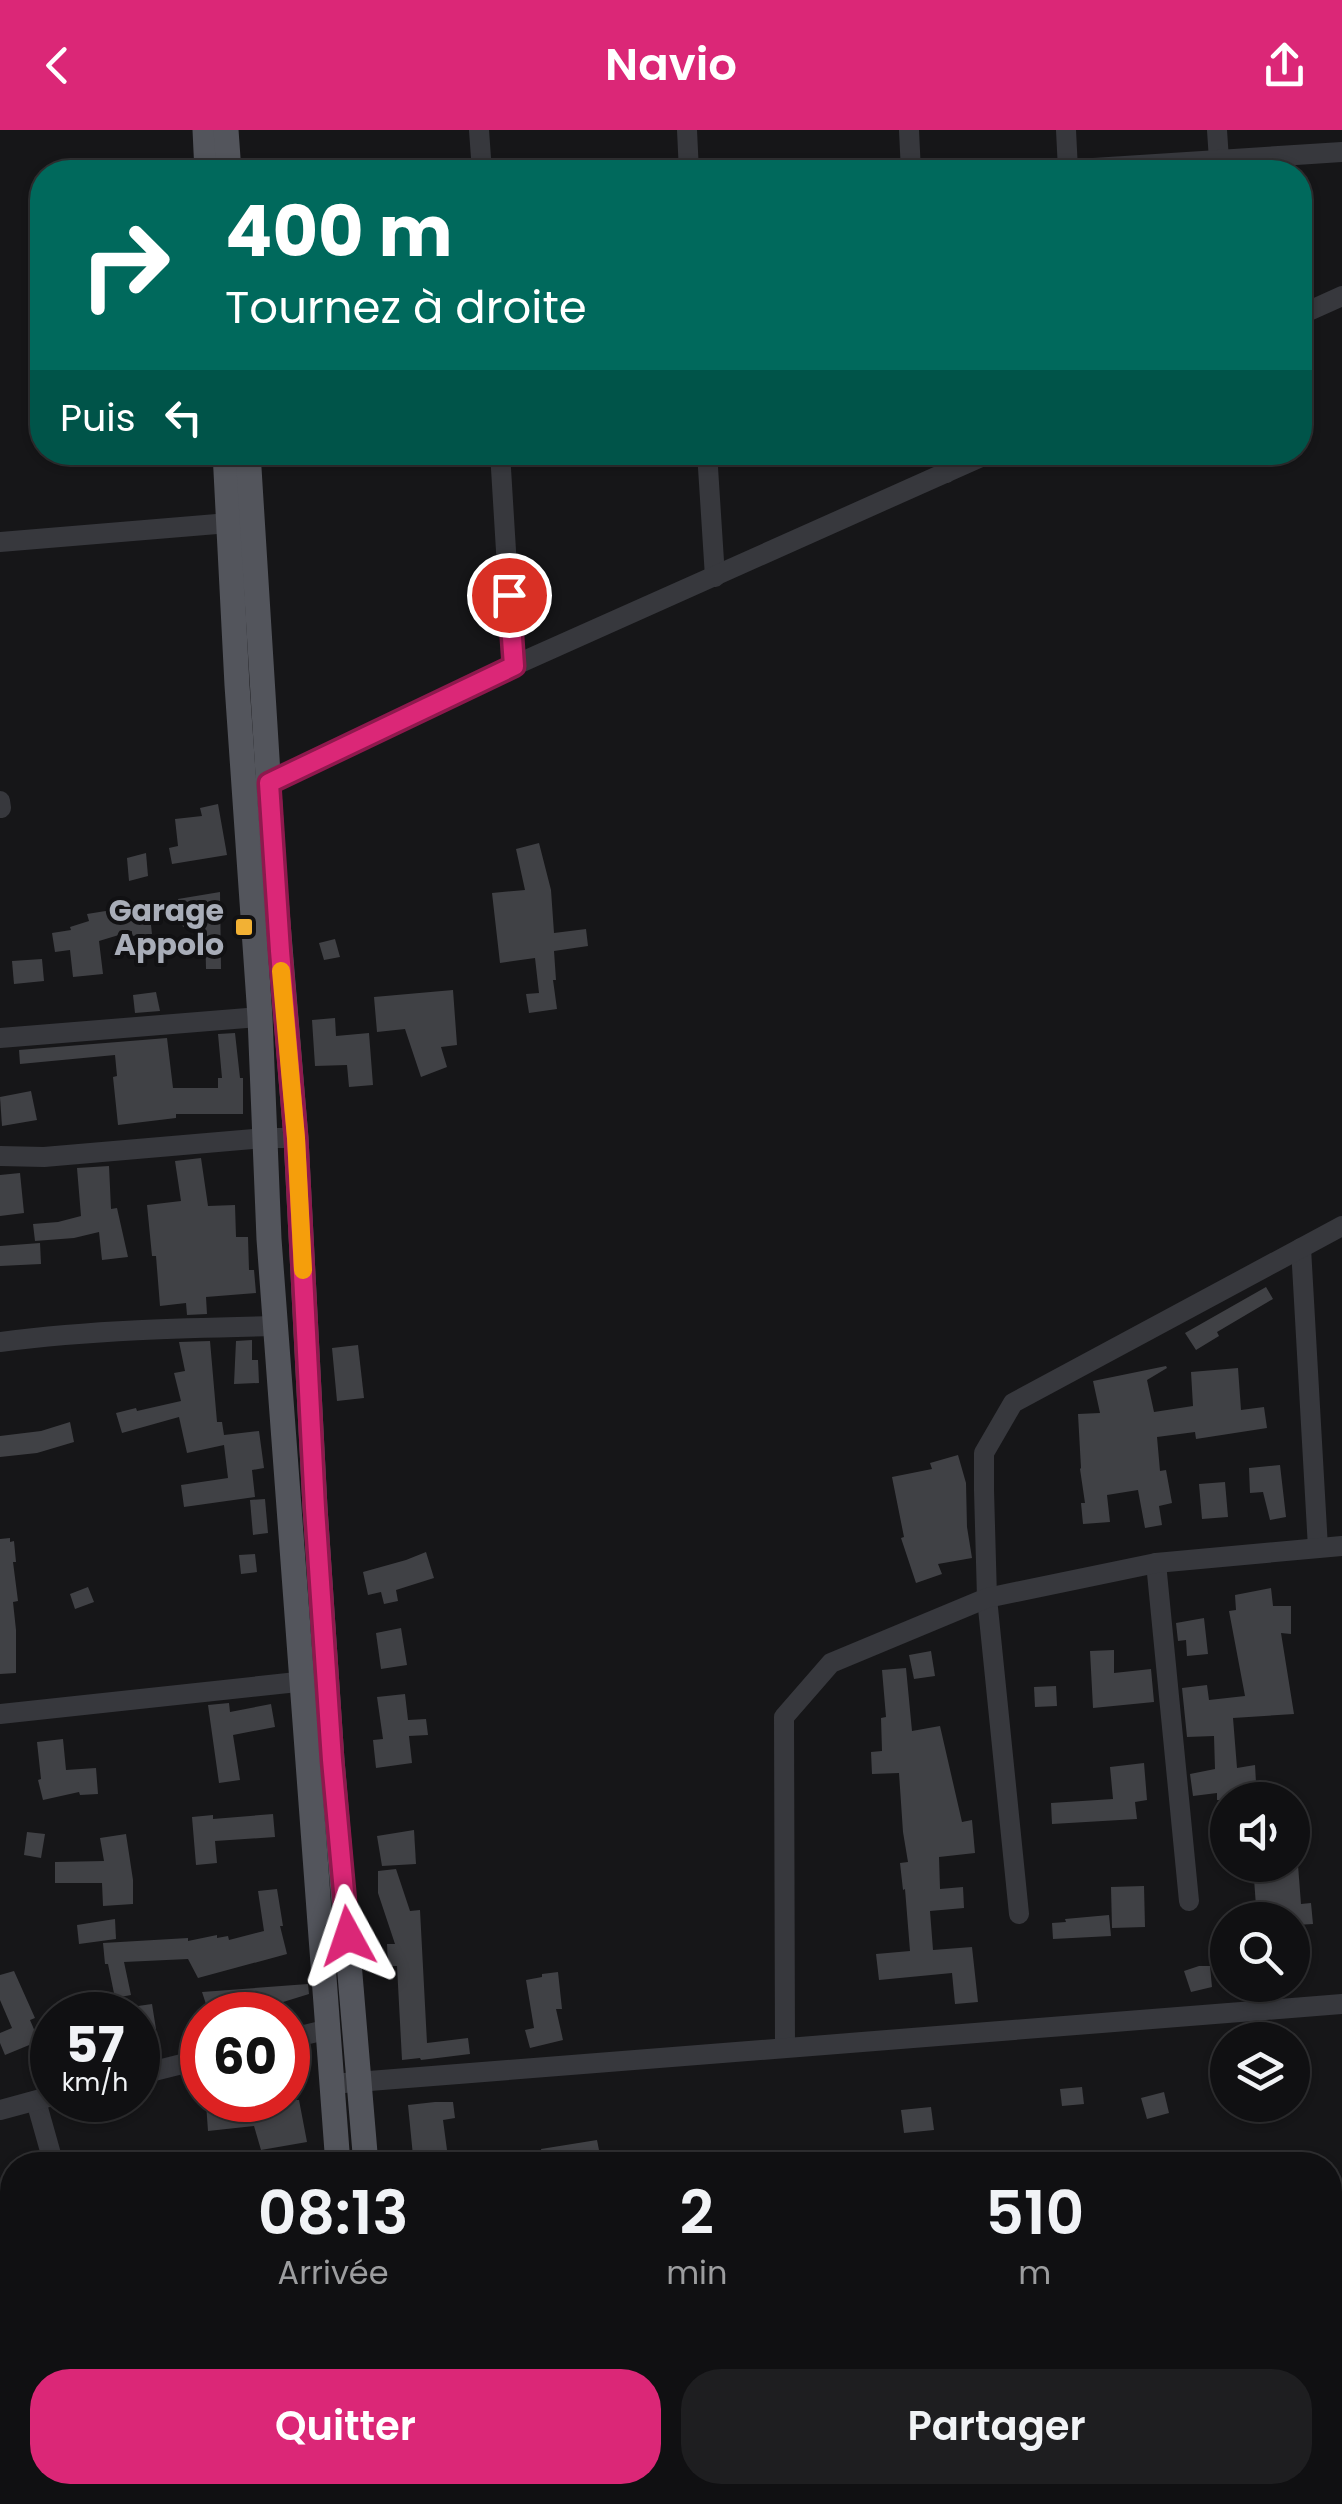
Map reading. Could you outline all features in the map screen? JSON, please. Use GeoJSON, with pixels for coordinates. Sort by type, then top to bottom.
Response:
{"type":"FeatureCollection","features":[{"type":"Feature","properties":{"kind":"main road"},"geometry":{"type":"LineString","coordinates":[[205,130],[206,160]]}},
{"type":"Feature","properties":{"kind":"main road"},"geometry":{"type":"LineString","coordinates":[[226,130],[229,160]]}},
{"type":"Feature","properties":{"kind":"main road"},"geometry":{"type":"LineString","coordinates":[[228,465],[241,522]]}},
{"type":"Feature","properties":{"kind":"main road"},"geometry":{"type":"LineString","coordinates":[[247,465],[241,522],[256,785],[269,1239],[329,2030],[363,2152]]}},
{"type":"Feature","properties":{"kind":"main road"},"geometry":{"type":"LineString","coordinates":[[256,785],[279,942],[296,1138],[328,1679],[345,2082],[339,2152]]}},
{"type":"Feature","properties":{"kind":"street"},"geometry":{"type":"LineString","coordinates":[[479,130],[481,160]]}},
{"type":"Feature","properties":{"kind":"street"},"geometry":{"type":"LineString","coordinates":[[687,130],[689,160]]}},
{"type":"Feature","properties":{"kind":"street"},"geometry":{"type":"LineString","coordinates":[[908,130],[910,160]]}},
{"type":"Feature","properties":{"kind":"street"},"geometry":{"type":"LineString","coordinates":[[1066,130],[1068,160]]}},
{"type":"Feature","properties":{"kind":"street"},"geometry":{"type":"LineString","coordinates":[[1217,130],[1219,160],[1342,152]]}},
{"type":"Feature","properties":{"kind":"street"},"geometry":{"type":"LineString","coordinates":[[1312,310],[1342,296]]}},
{"type":"Feature","properties":{"kind":"street"},"geometry":{"type":"LineString","coordinates":[[501,465],[514,666]]}},
{"type":"Feature","properties":{"kind":"street"},"geometry":{"type":"LineString","coordinates":[[708,465],[715,577]]}},
{"type":"Feature","properties":{"kind":"street"},"geometry":{"type":"LineString","coordinates":[[256,785],[715,577],[941,465]]}},
{"type":"Feature","properties":{"kind":"street"},"geometry":{"type":"LineString","coordinates":[[0,542],[241,522]]}},
{"type":"Feature","properties":{"kind":"street"},"geometry":{"type":"LineString","coordinates":[[0,1038],[260,1017]]}},
{"type":"Feature","properties":{"kind":"street"},"geometry":{"type":"LineString","coordinates":[[0,1156],[296,1138]]}},
{"type":"Feature","properties":{"kind":"street"},"geometry":{"type":"LineString","coordinates":[[1019,1914],[987,1598],[984,1453],[1013,1403],[1342,1226]]}},
{"type":"Feature","properties":{"kind":"street"},"geometry":{"type":"LineString","coordinates":[[1302,1248],[1318,1548]]}},
{"type":"Feature","properties":{"kind":"street"},"geometry":{"type":"LineString","coordinates":[[0,1342],[146,1329],[276,1326]]}},
{"type":"Feature","properties":{"kind":"street"},"geometry":{"type":"LineString","coordinates":[[786,2048],[784,1717],[831,1663],[987,1598],[1156,1563],[1342,1546]]}},
{"type":"Feature","properties":{"kind":"street"},"geometry":{"type":"LineString","coordinates":[[1156,1563],[1188,1901]]}},
{"type":"Feature","properties":{"kind":"street"},"geometry":{"type":"LineString","coordinates":[[0,1714],[328,1679]]}},
{"type":"Feature","properties":{"kind":"street"},"geometry":{"type":"LineString","coordinates":[[345,2082],[1342,2004]]}},
{"type":"Feature","properties":{"kind":"street"},"geometry":{"type":"LineString","coordinates":[[310,2034],[329,2030]]}},
{"type":"Feature","properties":{"kind":"street"},"geometry":{"type":"LineString","coordinates":[[0,2110],[30,2102]]}},
{"type":"Feature","properties":{"kind":"street"},"geometry":{"type":"LineString","coordinates":[[48,2122],[52,2152]]}},
{"type":"Feature","properties":{"kind":"building"},"geometry":{"type":"Polygon","coordinates":[[[218,804],[227,855],[172,864],[169,848],[178,846],[175,819],[202,816],[200,808],[218,804]]]}},
{"type":"Feature","properties":{"kind":"building"},"geometry":{"type":"Polygon","coordinates":[[[539,843],[551,890],[554,933],[586,929],[588,946],[554,951],[557,1009],[529,1013],[526,994],[539,993],[535,958],[500,963],[492,893],[525,890],[516,849],[539,843]]]}},
{"type":"Feature","properties":{"kind":"building"},"geometry":{"type":"Polygon","coordinates":[[[146,853],[148,876],[129,881],[127,858],[146,853]]]}},
{"type":"Feature","properties":{"kind":"building"},"geometry":{"type":"Polygon","coordinates":[[[220,892],[221,969],[206,969],[205,924],[183,927],[178,899],[220,892]]]}},
{"type":"Feature","properties":{"kind":"building"},"geometry":{"type":"Polygon","coordinates":[[[118,909],[122,919],[157,916],[158,922],[151,925],[152,934],[132,936],[132,931],[99,941],[103,974],[73,977],[70,950],[55,952],[52,933],[71,930],[70,927],[89,921],[87,914],[118,909]]]}},
{"type":"Feature","properties":{"kind":"building"},"geometry":{"type":"Polygon","coordinates":[[[335,939],[340,957],[324,960],[319,943],[335,939]]]}},
{"type":"Feature","properties":{"kind":"building"},"geometry":{"type":"Polygon","coordinates":[[[42,959],[44,981],[14,984],[12,961],[42,959]]]}},
{"type":"Feature","properties":{"kind":"building"},"geometry":{"type":"Polygon","coordinates":[[[453,990],[457,1045],[441,1047],[447,1067],[421,1077],[405,1029],[377,1032],[374,997],[453,990]]]}},
{"type":"Feature","properties":{"kind":"building"},"geometry":{"type":"Polygon","coordinates":[[[156,992],[160,1011],[135,1013],[133,995],[156,992]]]}},
{"type":"Feature","properties":{"kind":"building"},"geometry":{"type":"Polygon","coordinates":[[[335,1018],[336,1036],[369,1033],[373,1085],[349,1087],[347,1065],[315,1066],[312,1020],[335,1018]]]}},
{"type":"Feature","properties":{"kind":"building"},"geometry":{"type":"Polygon","coordinates":[[[235,1033],[243,1078],[243,1114],[176,1114],[176,1118],[118,1125],[115,1055],[20,1064],[19,1050],[167,1038],[173,1088],[218,1088],[218,1078],[222,1078],[218,1034],[235,1033]]]}},
{"type":"Feature","properties":{"kind":"building"},"geometry":{"type":"Polygon","coordinates":[[[31,1091],[37,1120],[2,1126],[0,1097],[31,1091]]]}},
{"type":"Feature","properties":{"kind":"building"},"geometry":{"type":"Polygon","coordinates":[[[201,1158],[208,1206],[235,1205],[236,1237],[248,1237],[249,1270],[254,1270],[256,1293],[206,1297],[207,1314],[187,1315],[186,1303],[160,1306],[147,1205],[181,1201],[175,1161],[201,1158]]]}},
{"type":"Feature","properties":{"kind":"building"},"geometry":{"type":"Polygon","coordinates":[[[109,1166],[111,1209],[117,1208],[128,1257],[102,1260],[99,1232],[35,1241],[33,1224],[81,1216],[77,1168],[109,1166]]]}},
{"type":"Feature","properties":{"kind":"building"},"geometry":{"type":"Polygon","coordinates":[[[20,1173],[24,1213],[0,1216],[0,1175],[20,1173]]]}},
{"type":"Feature","properties":{"kind":"building"},"geometry":{"type":"Polygon","coordinates":[[[40,1243],[41,1264],[0,1266],[0,1246],[40,1243]]]}},
{"type":"Feature","properties":{"kind":"building"},"geometry":{"type":"Polygon","coordinates":[[[1266,1287],[1273,1299],[1217,1332],[1219,1336],[1196,1350],[1185,1333],[1266,1287]]]}},
{"type":"Feature","properties":{"kind":"building"},"geometry":{"type":"Polygon","coordinates":[[[252,1340],[252,1360],[258,1360],[259,1383],[234,1384],[236,1341],[252,1340]]]}},
{"type":"Feature","properties":{"kind":"building"},"geometry":{"type":"Polygon","coordinates":[[[210,1341],[217,1422],[222,1422],[224,1435],[259,1431],[264,1468],[252,1470],[255,1497],[184,1507],[181,1485],[228,1478],[224,1445],[187,1453],[179,1417],[122,1433],[116,1413],[181,1401],[174,1373],[185,1371],[179,1342],[210,1341]]]}},
{"type":"Feature","properties":{"kind":"building"},"geometry":{"type":"Polygon","coordinates":[[[358,1345],[364,1398],[337,1401],[332,1348],[358,1345]]]}},
{"type":"Feature","properties":{"kind":"building"},"geometry":{"type":"Polygon","coordinates":[[[1166,1366],[1147,1380],[1154,1412],[1193,1406],[1191,1372],[1238,1368],[1241,1410],[1264,1407],[1267,1428],[1196,1439],[1195,1432],[1157,1437],[1160,1471],[1166,1470],[1172,1503],[1159,1506],[1162,1525],[1145,1528],[1138,1490],[1107,1495],[1110,1522],[1083,1524],[1078,1414],[1100,1413],[1093,1381],[1166,1366]]]}},
{"type":"Feature","properties":{"kind":"building"},"geometry":{"type":"Polygon","coordinates":[[[70,1422],[74,1442],[37,1453],[0,1457],[0,1436],[41,1431],[70,1422]]]}},
{"type":"Feature","properties":{"kind":"building"},"geometry":{"type":"Polygon","coordinates":[[[958,1455],[966,1483],[972,1558],[938,1564],[942,1574],[916,1583],[901,1538],[904,1537],[892,1477],[932,1469],[930,1463],[958,1455]]]}},
{"type":"Feature","properties":{"kind":"building"},"geometry":{"type":"Polygon","coordinates":[[[1280,1465],[1286,1517],[1270,1520],[1263,1492],[1250,1493],[1249,1468],[1280,1465]]]}},
{"type":"Feature","properties":{"kind":"building"},"geometry":{"type":"Polygon","coordinates":[[[1225,1482],[1228,1517],[1202,1519],[1199,1484],[1225,1482]]]}},
{"type":"Feature","properties":{"kind":"building"},"geometry":{"type":"Polygon","coordinates":[[[265,1499],[268,1533],[253,1535],[250,1500],[265,1499]]]}},
{"type":"Feature","properties":{"kind":"building"},"geometry":{"type":"Polygon","coordinates":[[[10,1538],[10,1542],[14,1541],[18,1601],[13,1602],[16,1673],[0,1674],[0,1539],[10,1538]]]}},
{"type":"Feature","properties":{"kind":"building"},"geometry":{"type":"Polygon","coordinates":[[[426,1552],[434,1578],[396,1590],[398,1601],[384,1604],[381,1592],[368,1595],[363,1572],[426,1552]]]}},
{"type":"Feature","properties":{"kind":"building"},"geometry":{"type":"Polygon","coordinates":[[[255,1554],[257,1572],[241,1574],[239,1555],[255,1554]]]}},
{"type":"Feature","properties":{"kind":"building"},"geometry":{"type":"Polygon","coordinates":[[[88,1587],[94,1602],[75,1609],[70,1594],[88,1587]]]}},
{"type":"Feature","properties":{"kind":"building"},"geometry":{"type":"Polygon","coordinates":[[[1271,1588],[1273,1606],[1291,1606],[1291,1634],[1281,1633],[1294,1714],[1233,1718],[1237,1768],[1255,1765],[1256,1782],[1210,1782],[1210,1794],[1193,1796],[1190,1774],[1215,1769],[1214,1736],[1187,1737],[1182,1688],[1207,1685],[1209,1700],[1245,1696],[1229,1611],[1236,1610],[1235,1595],[1271,1588]]]}},
{"type":"Feature","properties":{"kind":"building"},"geometry":{"type":"Polygon","coordinates":[[[1204,1618],[1208,1654],[1187,1656],[1186,1640],[1178,1641],[1176,1623],[1204,1618]]]}},
{"type":"Feature","properties":{"kind":"building"},"geometry":{"type":"Polygon","coordinates":[[[401,1628],[407,1665],[381,1669],[376,1633],[401,1628]]]}},
{"type":"Feature","properties":{"kind":"building"},"geometry":{"type":"Polygon","coordinates":[[[1114,1650],[1114,1673],[1151,1669],[1154,1702],[1093,1708],[1090,1651],[1114,1650]]]}},
{"type":"Feature","properties":{"kind":"building"},"geometry":{"type":"Polygon","coordinates":[[[931,1651],[935,1676],[914,1679],[909,1655],[931,1651]]]}},
{"type":"Feature","properties":{"kind":"building"},"geometry":{"type":"Polygon","coordinates":[[[906,1668],[912,1731],[940,1726],[962,1822],[972,1820],[975,1853],[939,1857],[940,1889],[963,1887],[964,1908],[930,1911],[933,1950],[972,1947],[978,2002],[955,2004],[952,1973],[879,1980],[876,1954],[910,1951],[900,1863],[908,1862],[899,1773],[872,1774],[871,1752],[882,1751],[881,1718],[886,1717],[882,1670],[906,1668]]]}},
{"type":"Feature","properties":{"kind":"building"},"geometry":{"type":"Polygon","coordinates":[[[1056,1686],[1057,1706],[1035,1707],[1034,1687],[1056,1686]]]}},
{"type":"Feature","properties":{"kind":"building"},"geometry":{"type":"Polygon","coordinates":[[[405,1694],[408,1720],[426,1719],[428,1735],[409,1736],[412,1763],[376,1768],[373,1740],[383,1739],[377,1697],[405,1694]]]}},
{"type":"Feature","properties":{"kind":"building"},"geometry":{"type":"Polygon","coordinates":[[[229,1703],[230,1712],[271,1704],[275,1727],[233,1735],[240,1780],[219,1783],[208,1705],[229,1703]]]}},
{"type":"Feature","properties":{"kind":"building"},"geometry":{"type":"Polygon","coordinates":[[[63,1739],[66,1770],[96,1768],[98,1794],[79,1792],[43,1800],[37,1742],[63,1739]]]}},
{"type":"Feature","properties":{"kind":"building"},"geometry":{"type":"Polygon","coordinates":[[[1144,1763],[1147,1800],[1135,1802],[1137,1819],[1052,1824],[1051,1803],[1113,1799],[1110,1767],[1144,1763]]]}},
{"type":"Feature","properties":{"kind":"building"},"geometry":{"type":"Polygon","coordinates":[[[273,1814],[275,1837],[215,1841],[217,1863],[196,1865],[192,1817],[273,1814]]]}},
{"type":"Feature","properties":{"kind":"building"},"geometry":{"type":"Polygon","coordinates":[[[414,1830],[416,1864],[382,1866],[377,1836],[414,1830]]]}},
{"type":"Feature","properties":{"kind":"building"},"geometry":{"type":"Polygon","coordinates":[[[27,1832],[45,1834],[41,1858],[24,1855],[27,1832]]]}},
{"type":"Feature","properties":{"kind":"building"},"geometry":{"type":"Polygon","coordinates":[[[126,1834],[133,1904],[103,1906],[102,1883],[55,1883],[55,1862],[104,1861],[100,1838],[126,1834]]]}},
{"type":"Feature","properties":{"kind":"building"},"geometry":{"type":"Polygon","coordinates":[[[396,1869],[410,1911],[420,1910],[427,2043],[468,2038],[470,2054],[402,2060],[397,1966],[388,1966],[387,1944],[395,1944],[378,1893],[378,1871],[396,1869]]]}},
{"type":"Feature","properties":{"kind":"building"},"geometry":{"type":"Polygon","coordinates":[[[1254,1882],[1299,1882],[1301,1902],[1256,1902],[1254,1882]]]}},
{"type":"Feature","properties":{"kind":"building"},"geometry":{"type":"Polygon","coordinates":[[[1144,1886],[1145,1927],[1112,1928],[1111,1887],[1144,1886]]]}},
{"type":"Feature","properties":{"kind":"building"},"geometry":{"type":"Polygon","coordinates":[[[277,1889],[287,1954],[198,1978],[188,1959],[124,1962],[130,1992],[114,1992],[103,1943],[188,1941],[217,1935],[228,1936],[229,1940],[264,1931],[258,1891],[277,1889]]]}},
{"type":"Feature","properties":{"kind":"building"},"geometry":{"type":"Polygon","coordinates":[[[1109,1915],[1111,1936],[1053,1939],[1052,1923],[1109,1915]]]}},
{"type":"Feature","properties":{"kind":"building"},"geometry":{"type":"Polygon","coordinates":[[[115,1919],[116,1939],[79,1944],[77,1925],[115,1919]]]}},
{"type":"Feature","properties":{"kind":"building"},"geometry":{"type":"Polygon","coordinates":[[[1210,1966],[1210,1987],[1191,1992],[1184,1971],[1210,1966]]]}},
{"type":"Feature","properties":{"kind":"building"},"geometry":{"type":"Polygon","coordinates":[[[14,1971],[30,2007],[30,2045],[5,2055],[0,2033],[12,2028],[0,2000],[0,1975],[14,1971]]]}},
{"type":"Feature","properties":{"kind":"building"},"geometry":{"type":"Polygon","coordinates":[[[558,1972],[562,2009],[556,2009],[563,2040],[530,2048],[525,2030],[534,2028],[526,1980],[558,1972]]]}},
{"type":"Feature","properties":{"kind":"building"},"geometry":{"type":"Polygon","coordinates":[[[308,1984],[309,1992],[202,1992],[308,1984]]]}},
{"type":"Feature","properties":{"kind":"building"},"geometry":{"type":"Polygon","coordinates":[[[1082,2087],[1084,2104],[1062,2106],[1060,2089],[1082,2087]]]}},
{"type":"Feature","properties":{"kind":"building"},"geometry":{"type":"Polygon","coordinates":[[[1164,2092],[1169,2113],[1147,2119],[1141,2098],[1164,2092]]]}},
{"type":"Feature","properties":{"kind":"building"},"geometry":{"type":"Polygon","coordinates":[[[453,2102],[455,2118],[443,2120],[447,2152],[413,2152],[408,2105],[453,2102]]]}},
{"type":"Feature","properties":{"kind":"building"},"geometry":{"type":"Polygon","coordinates":[[[931,2107],[934,2130],[904,2133],[901,2110],[931,2107]]]}},
{"type":"Feature","properties":{"kind":"building"},"geometry":{"type":"Polygon","coordinates":[[[207,2122],[303,2122],[307,2142],[261,2150],[254,2126],[208,2131],[207,2122]]]}},
{"type":"Feature","properties":{"kind":"building"},"geometry":{"type":"Polygon","coordinates":[[[597,2140],[599,2152],[542,2152],[541,2149],[597,2140]]]}},
{"type":"Feature","properties":{"kind":"slow traffic"},"geometry":{"type":"LineString","coordinates":[[281,971],[303,1270]]}},
{"type":"Feature","properties":{"kind":"place","name":"Garage Appolo"},"geometry":{"type":"Point","coordinates":[244,927]}},
{"type":"Feature","properties":{"kind":"route"},"geometry":{"type":"LineString","coordinates":[[348,1936],[332,1760],[296,1138],[269,783],[514,666],[509,595]]}}]}
